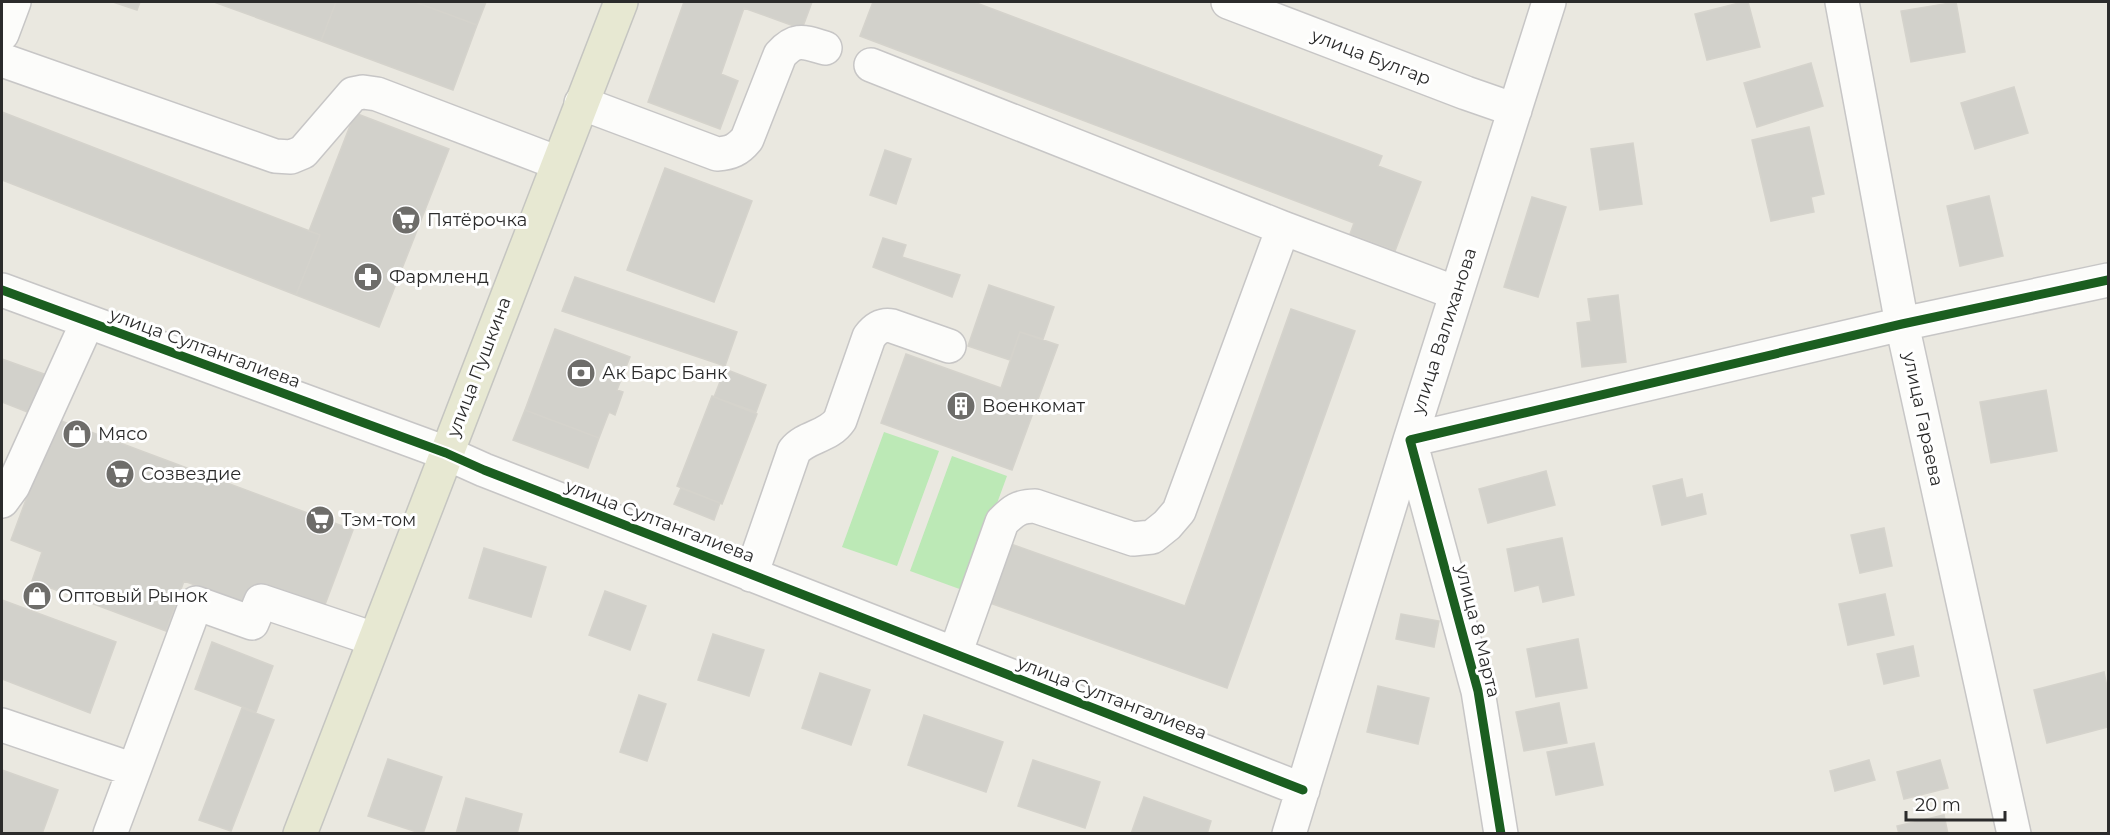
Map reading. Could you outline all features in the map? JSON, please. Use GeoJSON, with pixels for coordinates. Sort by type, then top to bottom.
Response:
{"type":"FeatureCollection","features":[{"type":"Feature","properties":{"kind":"main road","name":"улица Пушкина"},"geometry":{"type":"LineString","coordinates":[[300,834],[621,2]]}},
{"type":"Feature","properties":{"kind":"street"},"geometry":{"type":"LineString","coordinates":[[2,34],[14,2]]}},
{"type":"Feature","properties":{"kind":"street","name":"улица Булгар"},"geometry":{"type":"LineString","coordinates":[[1228,2],[1515,110]]}},
{"type":"Feature","properties":{"kind":"street","name":"улица Валиханова"},"geometry":{"type":"LineString","coordinates":[[1289,834],[1410,440],[1549,2]]}},
{"type":"Feature","properties":{"kind":"street","name":"улица Гараева"},"geometry":{"type":"LineString","coordinates":[[1842,2],[1902,324],[2014,834]]}},
{"type":"Feature","properties":{"kind":"street"},"geometry":{"type":"LineString","coordinates":[[581,104],[717,153],[729,153],[740,147],[747,138],[780,55],[789,45],[803,41],[825,48]]}},
{"type":"Feature","properties":{"kind":"street"},"geometry":{"type":"LineString","coordinates":[[2,60],[275,156],[291,156],[303,152],[353,94],[363,92],[377,94],[558,163]]}},
{"type":"Feature","properties":{"kind":"street"},"geometry":{"type":"LineString","coordinates":[[871,65],[1283,228],[1456,293]]}},
{"type":"Feature","properties":{"kind":"street"},"geometry":{"type":"LineString","coordinates":[[955,654],[1002,522],[1011,512],[1022,506],[1035,506],[1133,539],[1152,537],[1179,511],[1283,228]]}},
{"type":"Feature","properties":{"kind":"street"},"geometry":{"type":"LineString","coordinates":[[1410,440],[1902,324],[2109,280]]}},
{"type":"Feature","properties":{"kind":"street","name":"улица Султангалиева"},"geometry":{"type":"LineString","coordinates":[[2,290],[446,453],[484,470],[1303,790]]}},
{"type":"Feature","properties":{"kind":"street"},"geometry":{"type":"LineString","coordinates":[[2,501],[13,486],[87,323]]}},
{"type":"Feature","properties":{"kind":"street"},"geometry":{"type":"LineString","coordinates":[[751,574],[794,451],[802,443],[831,430],[840,420],[869,337],[874,331],[885,325],[892,326],[949,346]]}},
{"type":"Feature","properties":{"kind":"street","name":"улица 8 Марта"},"geometry":{"type":"LineString","coordinates":[[1410,440],[1478,691],[1501,834]]}},
{"type":"Feature","properties":{"kind":"street"},"geometry":{"type":"LineString","coordinates":[[110,834],[196,603],[252,623],[261,601],[374,639]]}},
{"type":"Feature","properties":{"kind":"street"},"geometry":{"type":"LineString","coordinates":[[2,725],[134,770]]}},
{"type":"Feature","properties":{"kind":"green space"},"geometry":{"type":"Polygon","coordinates":[[[884,432],[939,451],[897,566],[842,547],[884,432]]]}},
{"type":"Feature","properties":{"kind":"green space"},"geometry":{"type":"Polygon","coordinates":[[[952,456],[1007,476],[965,591],[910,571],[952,456]]]}},
{"type":"Feature","properties":{"kind":"building"},"geometry":{"type":"Polygon","coordinates":[[[113,2],[140,2],[137,10],[113,2]]]}},
{"type":"Feature","properties":{"kind":"building"},"geometry":{"type":"Polygon","coordinates":[[[214,2],[336,2],[321,41],[214,2]]]}},
{"type":"Feature","properties":{"kind":"building"},"geometry":{"type":"Polygon","coordinates":[[[336,2],[415,2],[477,25],[453,90],[321,41],[336,2]]]}},
{"type":"Feature","properties":{"kind":"building"},"geometry":{"type":"Polygon","coordinates":[[[415,2],[486,2],[477,25],[415,2]]]}},
{"type":"Feature","properties":{"kind":"building"},"geometry":{"type":"Polygon","coordinates":[[[684,2],[812,2],[802,29],[744,8],[721,74],[738,81],[720,129],[648,102],[684,2]]]}},
{"type":"Feature","properties":{"kind":"building"},"geometry":{"type":"Polygon","coordinates":[[[873,2],[974,2],[1382,156],[1378,166],[1421,182],[1395,251],[1350,234],[1354,223],[860,36],[873,2]]]}},
{"type":"Feature","properties":{"kind":"building"},"geometry":{"type":"Polygon","coordinates":[[[1748,2],[1760,47],[1707,60],[1695,14],[1748,2]]]}},
{"type":"Feature","properties":{"kind":"building"},"geometry":{"type":"Polygon","coordinates":[[[1956,2],[1965,52],[1911,62],[1901,11],[1956,2]]]}},
{"type":"Feature","properties":{"kind":"building"},"geometry":{"type":"Polygon","coordinates":[[[1811,63],[1823,106],[1757,127],[1744,83],[1811,63]]]}},
{"type":"Feature","properties":{"kind":"building"},"geometry":{"type":"Polygon","coordinates":[[[2014,87],[2028,133],[1975,149],[1961,103],[2014,87]]]}},
{"type":"Feature","properties":{"kind":"building"},"geometry":{"type":"Polygon","coordinates":[[[2,112],[320,235],[296,295],[2,180],[2,112]]]}},
{"type":"Feature","properties":{"kind":"building"},"geometry":{"type":"Polygon","coordinates":[[[355,113],[449,149],[379,327],[296,295],[320,235],[309,231],[355,113]]]}},
{"type":"Feature","properties":{"kind":"building"},"geometry":{"type":"Polygon","coordinates":[[[1809,127],[1824,194],[1811,197],[1814,212],[1771,221],[1752,140],[1809,127]]]}},
{"type":"Feature","properties":{"kind":"building"},"geometry":{"type":"Polygon","coordinates":[[[1633,143],[1642,204],[1600,210],[1591,149],[1633,143]]]}},
{"type":"Feature","properties":{"kind":"building"},"geometry":{"type":"Polygon","coordinates":[[[885,150],[911,159],[896,204],[870,195],[885,150]]]}},
{"type":"Feature","properties":{"kind":"building"},"geometry":{"type":"Polygon","coordinates":[[[665,168],[752,201],[714,302],[627,270],[665,168]]]}},
{"type":"Feature","properties":{"kind":"building"},"geometry":{"type":"Polygon","coordinates":[[[1989,196],[2003,256],[1960,266],[1947,206],[1989,196]]]}},
{"type":"Feature","properties":{"kind":"building"},"geometry":{"type":"Polygon","coordinates":[[[1532,197],[1566,207],[1538,297],[1504,287],[1532,197]]]}},
{"type":"Feature","properties":{"kind":"building"},"geometry":{"type":"Polygon","coordinates":[[[883,238],[906,245],[902,257],[960,275],[952,297],[873,267],[883,238]]]}},
{"type":"Feature","properties":{"kind":"building"},"geometry":{"type":"Polygon","coordinates":[[[575,277],[737,332],[725,366],[562,311],[575,277]]]}},
{"type":"Feature","properties":{"kind":"building"},"geometry":{"type":"Polygon","coordinates":[[[989,285],[1054,307],[1043,339],[1020,332],[1010,360],[968,346],[989,285]]]}},
{"type":"Feature","properties":{"kind":"building"},"geometry":{"type":"Polygon","coordinates":[[[1618,295],[1626,362],[1582,367],[1577,323],[1591,321],[1588,299],[1618,295]]]}},
{"type":"Feature","properties":{"kind":"building"},"geometry":{"type":"Polygon","coordinates":[[[1291,309],[1355,331],[1227,688],[990,603],[1011,544],[1185,606],[1291,309]]]}},
{"type":"Feature","properties":{"kind":"building","name":"Ак Барс Банк"},"geometry":{"type":"Polygon","coordinates":[[[555,329],[630,357],[617,390],[623,392],[615,415],[609,412],[599,438],[525,410],[555,329]]]}},
{"type":"Feature","properties":{"kind":"building","name":"Военкомат"},"geometry":{"type":"Polygon","coordinates":[[[1020,332],[1058,345],[1012,470],[881,423],[906,354],[1001,388],[1020,332]]]}},
{"type":"Feature","properties":{"kind":"building"},"geometry":{"type":"Polygon","coordinates":[[[2,359],[44,374],[30,413],[2,402],[2,359]]]}},
{"type":"Feature","properties":{"kind":"building"},"geometry":{"type":"Polygon","coordinates":[[[725,369],[766,385],[756,412],[714,397],[725,369]]]}},
{"type":"Feature","properties":{"kind":"building"},"geometry":{"type":"Polygon","coordinates":[[[2046,390],[2057,451],[1991,463],[1980,402],[2046,390]]]}},
{"type":"Feature","properties":{"kind":"building"},"geometry":{"type":"Polygon","coordinates":[[[712,396],[757,414],[722,504],[677,486],[712,396]]]}},
{"type":"Feature","properties":{"kind":"building"},"geometry":{"type":"Polygon","coordinates":[[[525,410],[599,438],[588,468],[513,440],[525,410]]]}},
{"type":"Feature","properties":{"kind":"building","name":"Созвездие"},"geometry":{"type":"Polygon","coordinates":[[[56,419],[353,530],[323,610],[250,605],[184,581],[166,631],[32,581],[42,552],[11,540],[56,419]]]}},
{"type":"Feature","properties":{"kind":"building"},"geometry":{"type":"Polygon","coordinates":[[[1546,471],[1555,505],[1488,523],[1479,489],[1546,471]]]}},
{"type":"Feature","properties":{"kind":"building"},"geometry":{"type":"Polygon","coordinates":[[[1682,479],[1686,498],[1702,494],[1706,514],[1662,525],[1653,486],[1682,479]]]}},
{"type":"Feature","properties":{"kind":"building"},"geometry":{"type":"Polygon","coordinates":[[[681,488],[720,503],[714,520],[674,504],[681,488]]]}},
{"type":"Feature","properties":{"kind":"building"},"geometry":{"type":"Polygon","coordinates":[[[1884,528],[1892,566],[1860,573],[1851,535],[1884,528]]]}},
{"type":"Feature","properties":{"kind":"building"},"geometry":{"type":"Polygon","coordinates":[[[1562,538],[1574,595],[1543,602],[1539,585],[1515,591],[1507,549],[1562,538]]]}},
{"type":"Feature","properties":{"kind":"building"},"geometry":{"type":"Polygon","coordinates":[[[484,548],[546,567],[531,617],[469,598],[484,548]]]}},
{"type":"Feature","properties":{"kind":"building"},"geometry":{"type":"Polygon","coordinates":[[[605,591],[646,606],[630,650],[589,635],[605,591]]]}},
{"type":"Feature","properties":{"kind":"building"},"geometry":{"type":"Polygon","coordinates":[[[1885,594],[1894,635],[1848,645],[1839,604],[1885,594]]]}},
{"type":"Feature","properties":{"kind":"building"},"geometry":{"type":"Polygon","coordinates":[[[2,600],[116,642],[90,713],[2,679],[2,600]]]}},
{"type":"Feature","properties":{"kind":"building"},"geometry":{"type":"Polygon","coordinates":[[[1401,614],[1439,621],[1434,647],[1396,639],[1401,614]]]}},
{"type":"Feature","properties":{"kind":"building"},"geometry":{"type":"Polygon","coordinates":[[[713,634],[764,650],[749,696],[698,680],[713,634]]]}},
{"type":"Feature","properties":{"kind":"building"},"geometry":{"type":"Polygon","coordinates":[[[1578,639],[1587,688],[1536,697],[1527,649],[1578,639]]]}},
{"type":"Feature","properties":{"kind":"building"},"geometry":{"type":"Polygon","coordinates":[[[212,642],[273,666],[256,712],[195,689],[212,642]]]}},
{"type":"Feature","properties":{"kind":"building"},"geometry":{"type":"Polygon","coordinates":[[[1913,646],[1919,676],[1884,684],[1877,654],[1913,646]]]}},
{"type":"Feature","properties":{"kind":"building"},"geometry":{"type":"Polygon","coordinates":[[[2104,672],[2108,692],[2108,727],[2047,743],[2034,690],[2104,672]]]}},
{"type":"Feature","properties":{"kind":"building"},"geometry":{"type":"Polygon","coordinates":[[[820,673],[870,690],[851,745],[802,728],[820,673]]]}},
{"type":"Feature","properties":{"kind":"building"},"geometry":{"type":"Polygon","coordinates":[[[1378,686],[1429,698],[1418,744],[1367,732],[1378,686]]]}},
{"type":"Feature","properties":{"kind":"building"},"geometry":{"type":"Polygon","coordinates":[[[639,695],[666,704],[647,761],[620,752],[639,695]]]}},
{"type":"Feature","properties":{"kind":"building"},"geometry":{"type":"Polygon","coordinates":[[[1559,703],[1567,743],[1524,751],[1516,712],[1559,703]]]}},
{"type":"Feature","properties":{"kind":"building"},"geometry":{"type":"Polygon","coordinates":[[[242,708],[274,720],[231,831],[199,820],[242,708]]]}},
{"type":"Feature","properties":{"kind":"building"},"geometry":{"type":"Polygon","coordinates":[[[924,715],[1003,742],[986,792],[908,765],[924,715]]]}},
{"type":"Feature","properties":{"kind":"building"},"geometry":{"type":"Polygon","coordinates":[[[1594,743],[1603,785],[1556,795],[1547,752],[1594,743]]]}},
{"type":"Feature","properties":{"kind":"building"},"geometry":{"type":"Polygon","coordinates":[[[388,759],[442,777],[423,834],[368,816],[388,759]]]}},
{"type":"Feature","properties":{"kind":"building"},"geometry":{"type":"Polygon","coordinates":[[[1033,760],[1100,782],[1085,828],[1018,806],[1033,760]]]}},
{"type":"Feature","properties":{"kind":"building"},"geometry":{"type":"Polygon","coordinates":[[[1869,760],[1875,780],[1835,791],[1830,771],[1869,760]]]}},
{"type":"Feature","properties":{"kind":"building"},"geometry":{"type":"Polygon","coordinates":[[[1940,760],[1948,788],[1904,799],[1897,772],[1940,760]]]}},
{"type":"Feature","properties":{"kind":"building"},"geometry":{"type":"Polygon","coordinates":[[[2,770],[58,790],[42,834],[2,834],[2,770]]]}},
{"type":"Feature","properties":{"kind":"building"},"geometry":{"type":"Polygon","coordinates":[[[1144,797],[1211,821],[1207,834],[1131,834],[1144,797]]]}},
{"type":"Feature","properties":{"kind":"building"},"geometry":{"type":"Polygon","coordinates":[[[466,798],[522,814],[517,834],[456,834],[466,798]]]}},
{"type":"Feature","properties":{"kind":"building"},"geometry":{"type":"Polygon","coordinates":[[[1944,815],[1948,834],[1899,834],[1897,826],[1944,815]]]}},
{"type":"Feature","properties":{"kind":"cycle path"},"geometry":{"type":"LineString","coordinates":[[1501,834],[1478,691],[1410,440],[1902,324],[2108,280]]}},
{"type":"Feature","properties":{"kind":"cycle path"},"geometry":{"type":"LineString","coordinates":[[2,290],[446,453],[484,470],[1303,790]]}},
{"type":"Feature","properties":{"kind":"place","name":"Пятёрочка"},"geometry":{"type":"Point","coordinates":[406,220]}},
{"type":"Feature","properties":{"kind":"place","name":"Фармленд"},"geometry":{"type":"Point","coordinates":[368,277]}},
{"type":"Feature","properties":{"kind":"place","name":"Ак Барс Банк"},"geometry":{"type":"Point","coordinates":[581,373]}},
{"type":"Feature","properties":{"kind":"place","name":"Военкомат"},"geometry":{"type":"Point","coordinates":[961,406]}},
{"type":"Feature","properties":{"kind":"place","name":"Мясо"},"geometry":{"type":"Point","coordinates":[77,434]}},
{"type":"Feature","properties":{"kind":"place","name":"Созвездие"},"geometry":{"type":"Point","coordinates":[120,474]}},
{"type":"Feature","properties":{"kind":"place","name":"Тэм-том"},"geometry":{"type":"Point","coordinates":[320,520]}},
{"type":"Feature","properties":{"kind":"place","name":"Оптовый Рынок"},"geometry":{"type":"Point","coordinates":[37,596]}}]}
